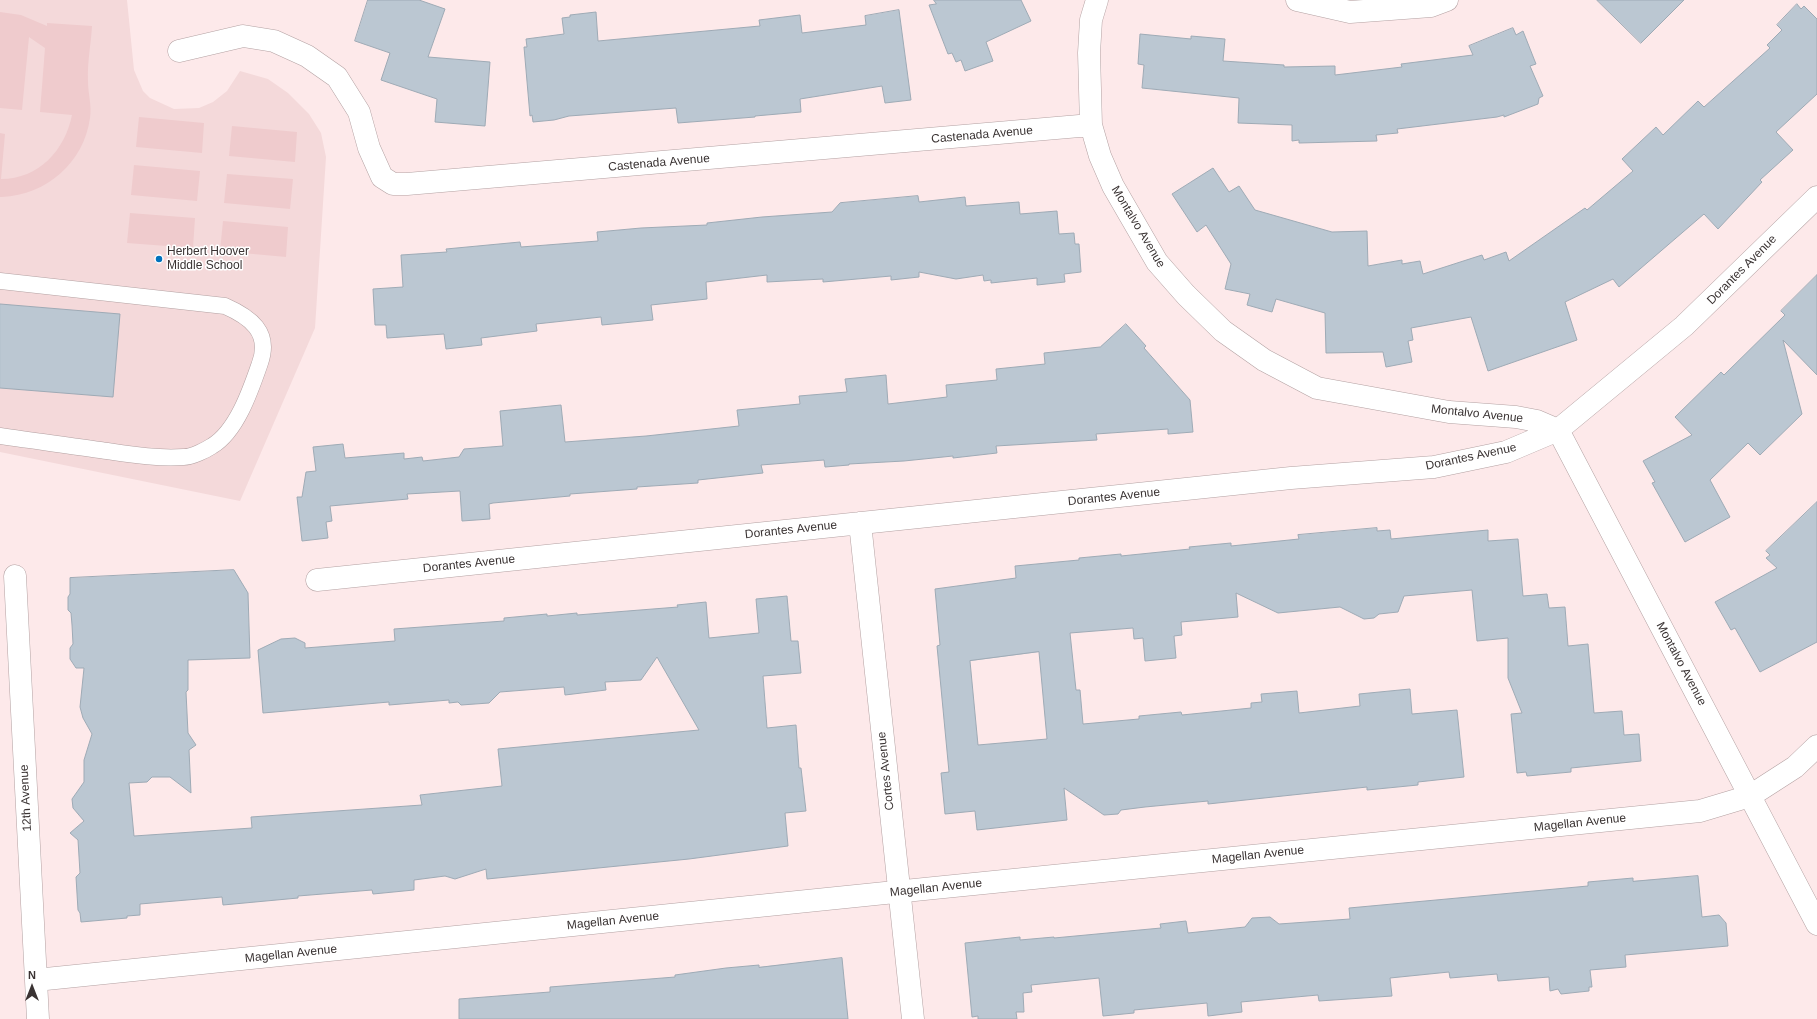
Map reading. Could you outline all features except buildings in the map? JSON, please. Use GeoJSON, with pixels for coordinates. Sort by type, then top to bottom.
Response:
{"type":"FeatureCollection","features":[{"type":"Feature","properties":{"kind":"street"},"geometry":{"type":"LineString","coordinates":[[1091,125],[1089,53],[1091,20],[1097,0]]}},
{"type":"Feature","properties":{"kind":"street"},"geometry":{"type":"LineString","coordinates":[[1297,0],[1350,12],[1431,6],[1447,0]]}},
{"type":"Feature","properties":{"kind":"street","name":"Castenada Avenue"},"geometry":{"type":"LineString","coordinates":[[179,51],[243,36],[274,41],[307,56],[338,77],[359,112],[370,148],[382,177],[393,184],[431,182],[1091,125]]}},
{"type":"Feature","properties":{"kind":"street","name":"Montalvo Avenue"},"geometry":{"type":"LineString","coordinates":[[1091,125],[1100,156],[1113,186],[1157,262],[1186,295],[1223,331],[1264,360],[1317,388],[1449,412],[1516,417],[1537,421],[1558,430],[1817,924]]}},
{"type":"Feature","properties":{"kind":"street","name":"Dorantes Avenue"},"geometry":{"type":"LineString","coordinates":[[317,580],[1291,478],[1434,467],[1506,452],[1558,430],[1684,326],[1817,197]]}},
{"type":"Feature","properties":{"kind":"street","name":"Cortes Avenue"},"geometry":{"type":"LineString","coordinates":[[860,523],[913,1019]]}},
{"type":"Feature","properties":{"kind":"street","name":"12th Avenue"},"geometry":{"type":"LineString","coordinates":[[15,576],[38,1019]]}},
{"type":"Feature","properties":{"kind":"street","name":"Magellan Avenue"},"geometry":{"type":"LineString","coordinates":[[36,980],[899,891],[1700,811],[1750,796],[1795,767],[1817,746]]}},
{"type":"Feature","properties":{"kind":"lane"},"geometry":{"type":"LineString","coordinates":[[0,281],[225,306],[243,314],[258,328],[263,342],[261,359],[249,394],[230,429],[213,446],[186,457],[151,457],[0,436]]}},
{"type":"Feature","properties":{"kind":"shaded area","name":"Herbert Hoover Middle School"},"geometry":{"type":"Polygon","coordinates":[[[0,0],[127,0],[134,70],[143,91],[150,98],[174,109],[199,108],[213,102],[227,91],[240,71],[268,79],[288,93],[309,114],[321,133],[326,157],[315,328],[240,501],[0,452],[0,0]]]}},
{"type":"Feature","properties":{"kind":"shaded area"},"geometry":{"type":"Polygon","coordinates":[[[0,12],[21,15],[47,26],[47,23],[92,26],[88,74],[90,118],[80,149],[61,173],[48,183],[34,190],[18,195],[2,197],[0,197],[0,133],[5,134],[1,179],[15,178],[38,168],[48,160],[63,140],[72,115],[40,112],[45,48],[29,37],[22,110],[0,108],[0,12]]]}},
{"type":"Feature","properties":{"kind":"shaded area"},"geometry":{"type":"Polygon","coordinates":[[[139,117],[204,123],[202,153],[136,147],[139,117]]]}},
{"type":"Feature","properties":{"kind":"shaded area"},"geometry":{"type":"Polygon","coordinates":[[[232,126],[297,132],[295,162],[229,156],[232,126]]]}},
{"type":"Feature","properties":{"kind":"shaded area"},"geometry":{"type":"Polygon","coordinates":[[[134,165],[200,171],[197,201],[131,195],[134,165]]]}},
{"type":"Feature","properties":{"kind":"shaded area"},"geometry":{"type":"Polygon","coordinates":[[[227,174],[293,179],[290,209],[224,203],[227,174]]]}},
{"type":"Feature","properties":{"kind":"shaded area"},"geometry":{"type":"Polygon","coordinates":[[[130,213],[195,218],[193,248],[127,243],[130,213]]]}},
{"type":"Feature","properties":{"kind":"shaded area"},"geometry":{"type":"Polygon","coordinates":[[[223,221],[288,227],[286,257],[220,251],[223,221]]]}},
{"type":"Feature","properties":{"kind":"place","name":"Herbert Hoover Middle School"},"geometry":{"type":"Point","coordinates":[159,259]}}]}
